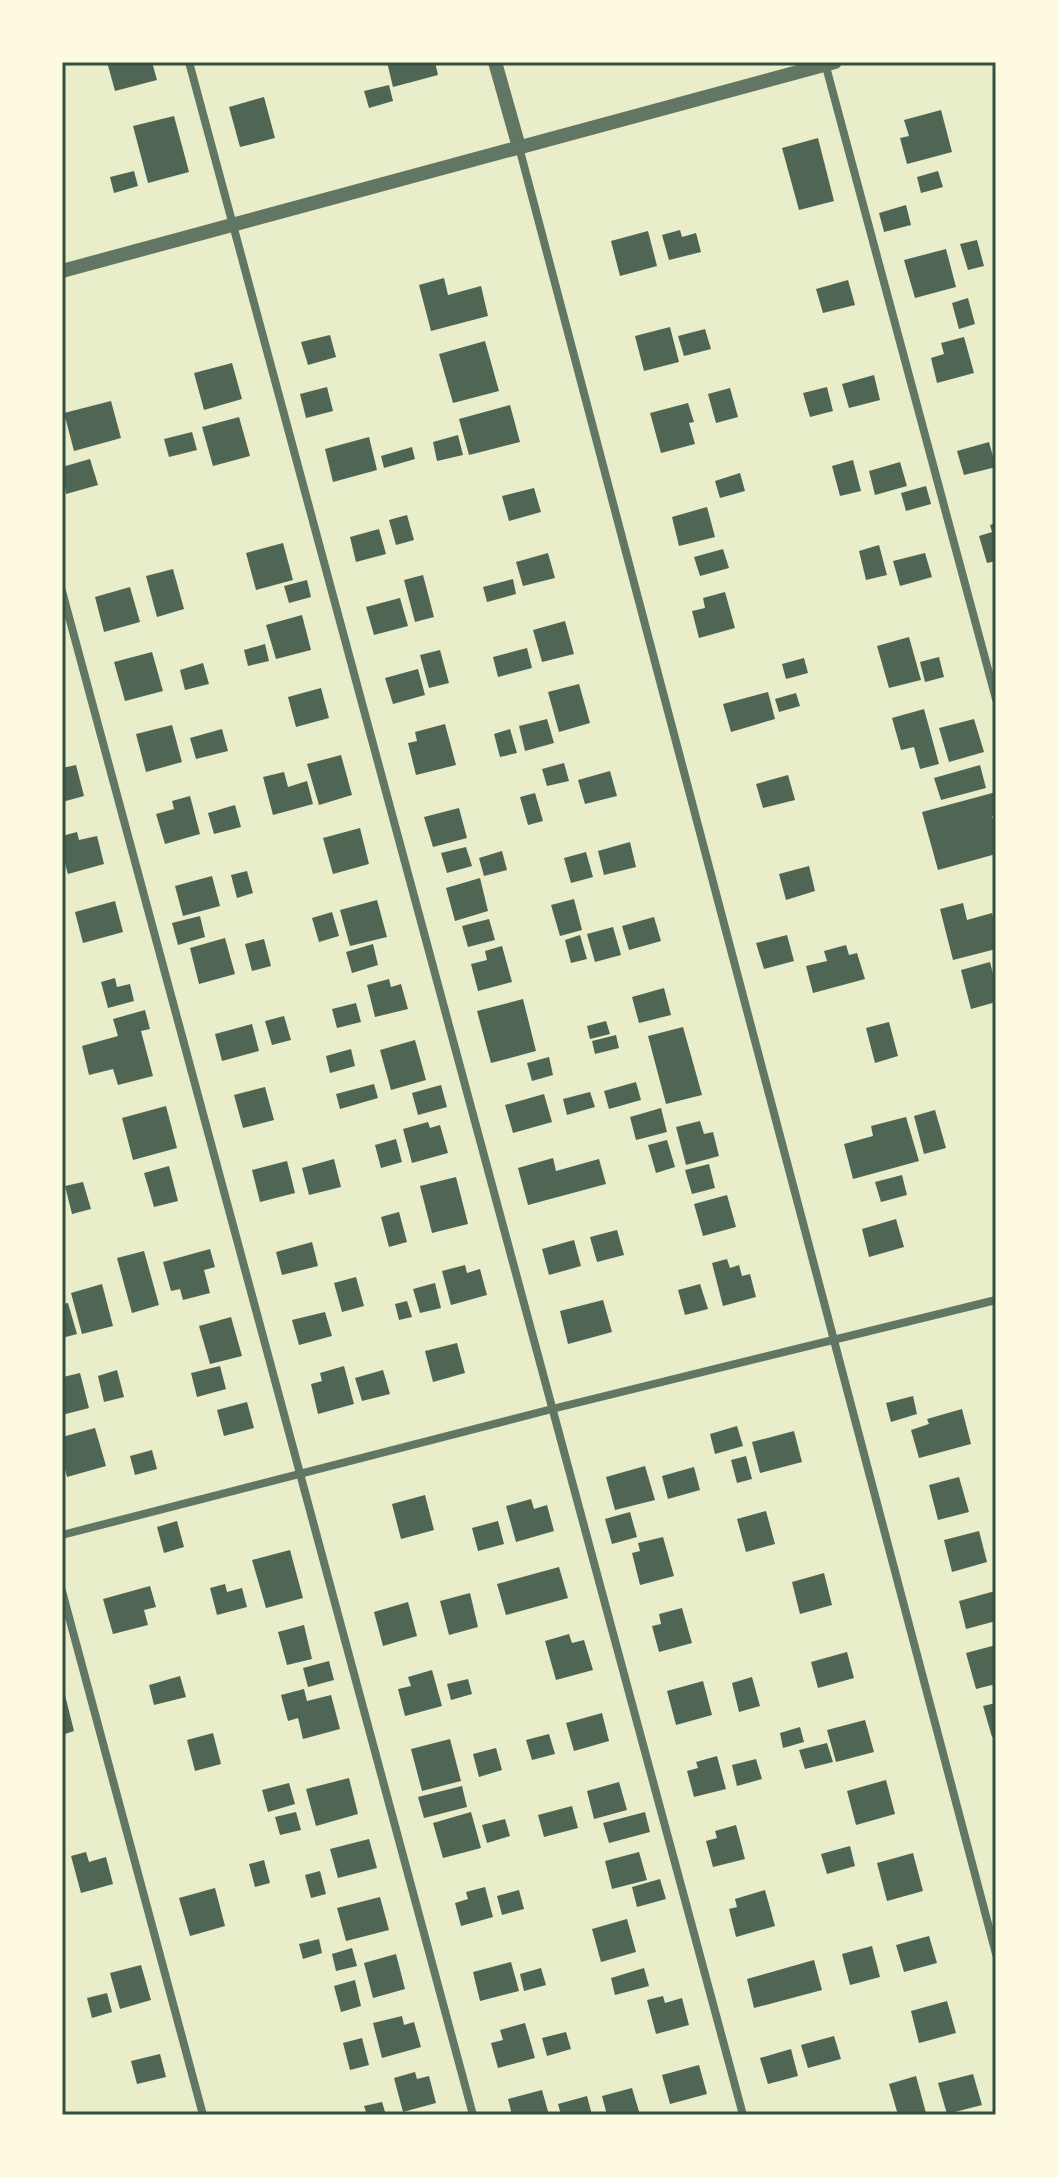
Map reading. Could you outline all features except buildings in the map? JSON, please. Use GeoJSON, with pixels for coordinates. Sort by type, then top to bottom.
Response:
{"type":"FeatureCollection","features":[{"type":"Feature","properties":{"kind":"street"},"geometry":{"type":"LineString","coordinates":[[189,62],[743,2115]]}},
{"type":"Feature","properties":{"kind":"street"},"geometry":{"type":"LineString","coordinates":[[495,62],[996,1954]]}},
{"type":"Feature","properties":{"kind":"street"},"geometry":{"type":"LineString","coordinates":[[62,271],[828,63],[996,699]]}},
{"type":"Feature","properties":{"kind":"street"},"geometry":{"type":"LineString","coordinates":[[62,591],[473,2115]]}},
{"type":"Feature","properties":{"kind":"street"},"geometry":{"type":"LineString","coordinates":[[62,1535],[552,1409],[996,1300]]}},
{"type":"Feature","properties":{"kind":"street"},"geometry":{"type":"LineString","coordinates":[[62,1591],[203,2115]]}}]}
